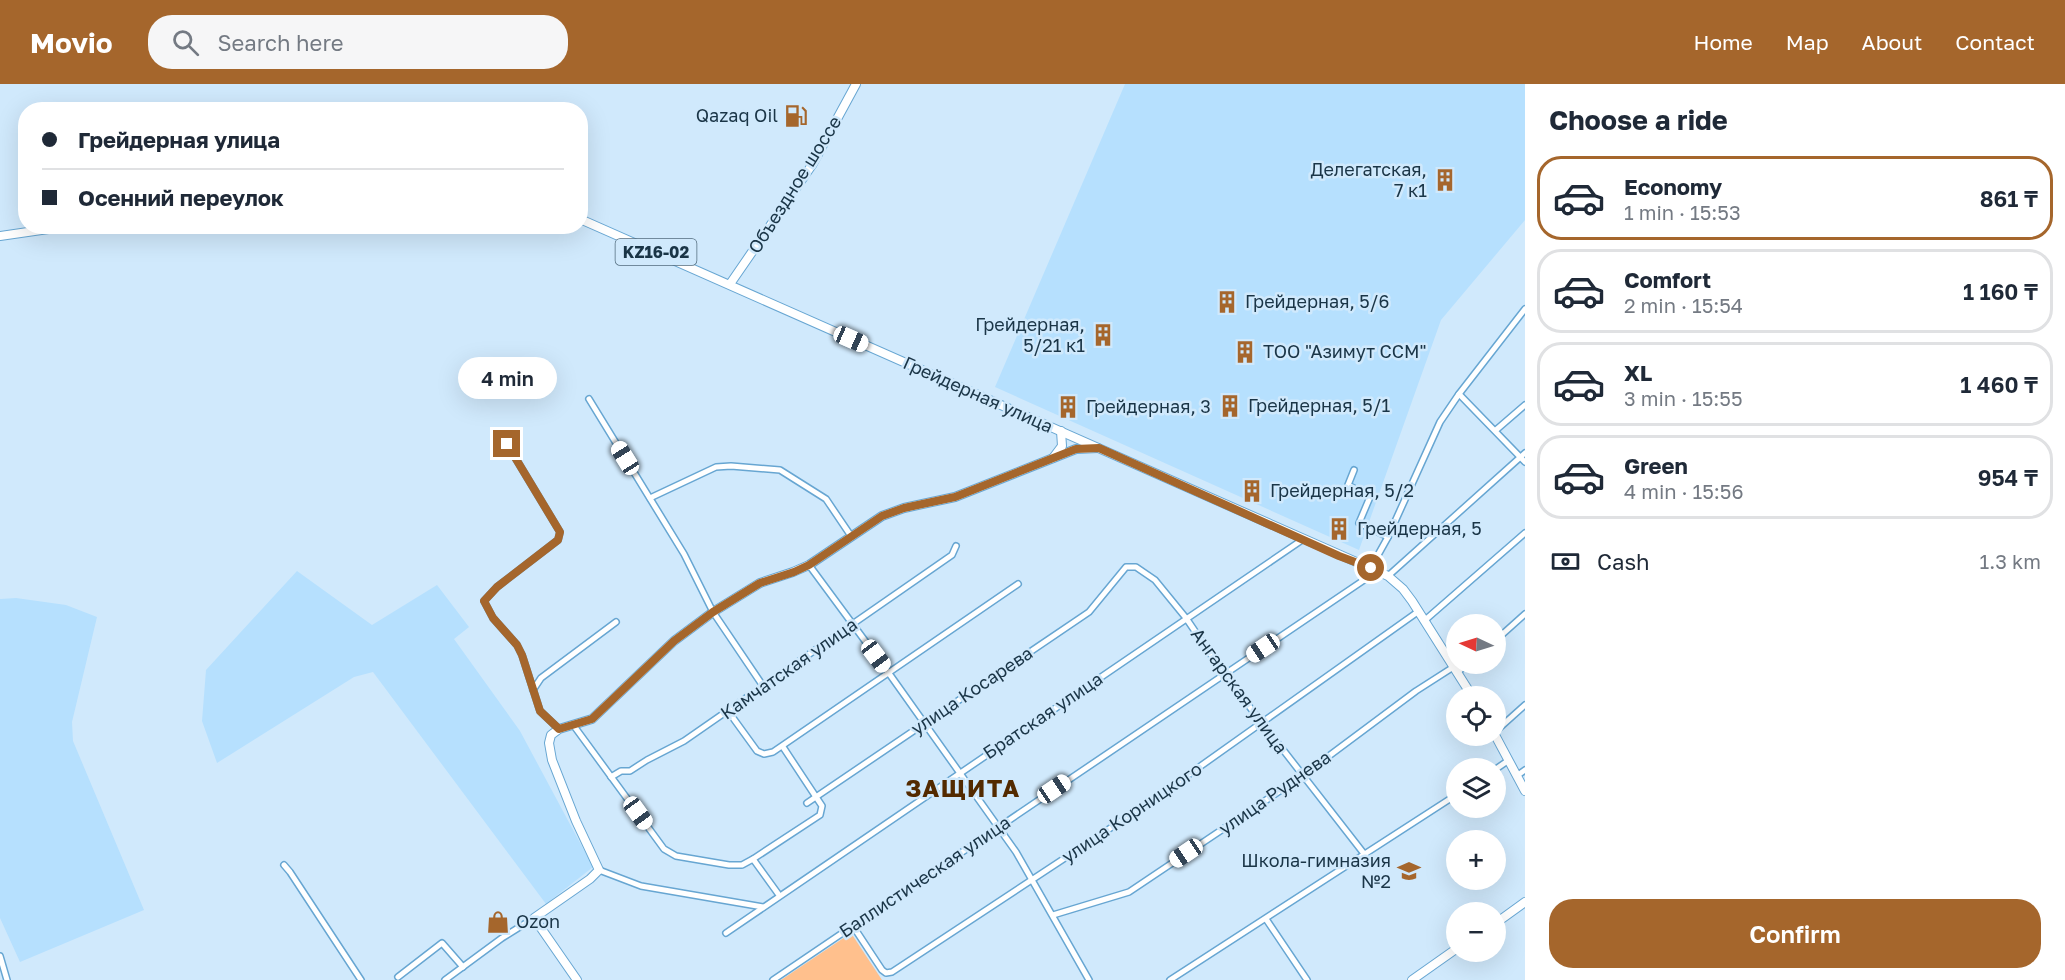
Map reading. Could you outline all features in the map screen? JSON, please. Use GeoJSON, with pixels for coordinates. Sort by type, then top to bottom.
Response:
{"type":"FeatureCollection","features":[{"type":"Feature","properties":{"kind":"main road","name":"Объездное шоссе"},"geometry":{"type":"LineString","coordinates":[[730,284],[812,165],[856,84]]}},
{"type":"Feature","properties":{"kind":"main road","name":"KZ16-02"},"geometry":{"type":"LineString","coordinates":[[588,222],[730,284]]}},
{"type":"Feature","properties":{"kind":"main road"},"geometry":{"type":"LineString","coordinates":[[0,236],[18,233]]}},
{"type":"Feature","properties":{"kind":"main road","name":"Грейдерная улица"},"geometry":{"type":"LineString","coordinates":[[730,284],[1302,540],[1388,576],[1403,589],[1446,653]]}},
{"type":"Feature","properties":{"kind":"main road"},"geometry":{"type":"LineString","coordinates":[[1502,746],[1510,760],[1521,772],[1525,791]]}},
{"type":"Feature","properties":{"kind":"street","name":"Баллистическая улица"},"geometry":{"type":"LineString","coordinates":[[773,980],[1364,580],[1388,537],[1440,422],[1525,309]]}},
{"type":"Feature","properties":{"kind":"street"},"geometry":{"type":"LineString","coordinates":[[1459,394],[1522,455],[1525,462]]}},
{"type":"Feature","properties":{"kind":"street"},"geometry":{"type":"LineString","coordinates":[[589,399],[684,554],[713,612],[763,686]]}},
{"type":"Feature","properties":{"kind":"street"},"geometry":{"type":"LineString","coordinates":[[1496,430],[1525,405]]}},
{"type":"Feature","properties":{"kind":"street"},"geometry":{"type":"LineString","coordinates":[[1052,459],[1062,446],[1061,431]]}},
{"type":"Feature","properties":{"kind":"street"},"geometry":{"type":"LineString","coordinates":[[507,444],[560,532],[558,540],[497,587],[484,601],[493,618],[517,645],[540,711],[559,729]]}},
{"type":"Feature","properties":{"kind":"street"},"geometry":{"type":"LineString","coordinates":[[764,907],[641,886],[599,870],[576,821],[552,760],[549,743],[551,735],[559,729],[592,719],[674,641],[713,612],[760,583],[809,565],[882,516],[904,508],[955,497],[1076,449],[1099,448]]}},
{"type":"Feature","properties":{"kind":"street"},"geometry":{"type":"LineString","coordinates":[[1388,576],[1522,455]]}},
{"type":"Feature","properties":{"kind":"street"},"geometry":{"type":"LineString","coordinates":[[650,498],[716,467],[780,470],[826,499],[851,536]]}},
{"type":"Feature","properties":{"kind":"street"},"geometry":{"type":"LineString","coordinates":[[1354,470],[1348,485],[1370,497],[1359,523],[1388,537]]}},
{"type":"Feature","properties":{"kind":"street"},"geometry":{"type":"LineString","coordinates":[[1424,621],[1525,533]]}},
{"type":"Feature","properties":{"kind":"street","name":"Братская улица"},"geometry":{"type":"LineString","coordinates":[[726,933],[1302,540]]}},
{"type":"Feature","properties":{"kind":"street","name":"Камчатская улица"},"geometry":{"type":"LineString","coordinates":[[612,777],[621,771],[630,771],[684,741],[952,555],[957,546]]}},
{"type":"Feature","properties":{"kind":"street"},"geometry":{"type":"LineString","coordinates":[[809,565],[1016,852],[1089,980]]}},
{"type":"Feature","properties":{"kind":"street","name":"Ангарская улица"},"geometry":{"type":"LineString","coordinates":[[1126,567],[1136,567],[1155,580],[1262,724],[1365,855]]}},
{"type":"Feature","properties":{"kind":"street","name":"улица Косарева"},"geometry":{"type":"LineString","coordinates":[[807,803],[1089,612],[1126,567]]}},
{"type":"Feature","properties":{"kind":"street"},"geometry":{"type":"LineString","coordinates":[[728,711],[757,751],[764,754],[773,752],[1018,584]]}},
{"type":"Feature","properties":{"kind":"street","name":"улица Корницкого"},"geometry":{"type":"LineString","coordinates":[[853,926],[882,970],[886,973],[891,972],[1150,802],[1419,611]]}},
{"type":"Feature","properties":{"kind":"street"},"geometry":{"type":"LineString","coordinates":[[1506,631],[1525,614]]}},
{"type":"Feature","properties":{"kind":"street"},"geometry":{"type":"LineString","coordinates":[[533,690],[541,678],[616,622]]}},
{"type":"Feature","properties":{"kind":"street","name":"улица Руднева"},"geometry":{"type":"LineString","coordinates":[[1053,915],[1129,892],[1302,776],[1416,691],[1448,674]]}},
{"type":"Feature","properties":{"kind":"street"},"geometry":{"type":"LineString","coordinates":[[1506,723],[1525,705]]}},
{"type":"Feature","properties":{"kind":"street"},"geometry":{"type":"LineString","coordinates":[[574,726],[663,849],[676,856],[729,865],[742,865],[753,859],[820,815],[822,806],[817,796],[783,747]]}},
{"type":"Feature","properties":{"kind":"street"},"geometry":{"type":"LineString","coordinates":[[1506,763],[1510,760]]}},
{"type":"Feature","properties":{"kind":"street"},"geometry":{"type":"LineString","coordinates":[[1170,980],[1446,802]]}},
{"type":"Feature","properties":{"kind":"street"},"geometry":{"type":"LineString","coordinates":[[753,859],[779,895]]}},
{"type":"Feature","properties":{"kind":"street"},"geometry":{"type":"LineString","coordinates":[[284,865],[362,980]]}},
{"type":"Feature","properties":{"kind":"street"},"geometry":{"type":"LineString","coordinates":[[445,980],[512,931],[590,879],[599,870]]}},
{"type":"Feature","properties":{"kind":"street"},"geometry":{"type":"LineString","coordinates":[[1506,916],[1525,903]]}},
{"type":"Feature","properties":{"kind":"street"},"geometry":{"type":"LineString","coordinates":[[534,918],[578,980]]}},
{"type":"Feature","properties":{"kind":"street"},"geometry":{"type":"LineString","coordinates":[[1266,919],[1306,980]]}},
{"type":"Feature","properties":{"kind":"street"},"geometry":{"type":"LineString","coordinates":[[398,977],[442,943],[463,967]]}},
{"type":"Feature","properties":{"kind":"street"},"geometry":{"type":"LineString","coordinates":[[0,956],[8,980]]}},
{"type":"Feature","properties":{"kind":"street"},"geometry":{"type":"LineString","coordinates":[[1412,980],[1446,956]]}},
{"type":"Feature","properties":{"kind":"shaded area"},"geometry":{"type":"Polygon","coordinates":[[[1125,84],[1525,84],[1525,220],[1441,320],[1359,550],[995,387],[1125,84]]]}},
{"type":"Feature","properties":{"kind":"shaded area"},"geometry":{"type":"Polygon","coordinates":[[[297,571],[372,625],[437,585],[469,627],[454,639],[520,731],[593,867],[546,904],[373,672],[354,677],[217,763],[202,721],[206,670],[297,571]]]}},
{"type":"Feature","properties":{"kind":"shaded area"},"geometry":{"type":"Polygon","coordinates":[[[16,598],[66,605],[97,617],[72,722],[73,741],[144,910],[20,962],[0,918],[0,599],[16,598]]]}},
{"type":"Feature","properties":{"kind":"shaded area"},"geometry":{"type":"Polygon","coordinates":[[[851,933],[882,980],[781,980],[851,933]]]}},
{"type":"Feature","properties":{"kind":"place","name":"Qazaq Oil"},"geometry":{"type":"Point","coordinates":[796,116]}},
{"type":"Feature","properties":{"kind":"place","name":"Делегатская, 7 к1"},"geometry":{"type":"Point","coordinates":[1445,180]}},
{"type":"Feature","properties":{"kind":"place","name":"Грейдерная, 5/6"},"geometry":{"type":"Point","coordinates":[1227,302]}},
{"type":"Feature","properties":{"kind":"place","name":"Грейдерная, 5/21 к1"},"geometry":{"type":"Point","coordinates":[1103,335]}},
{"type":"Feature","properties":{"kind":"place","name":"ТОО \"Азимут ССМ\""},"geometry":{"type":"Point","coordinates":[1245,352]}},
{"type":"Feature","properties":{"kind":"place","name":"Грейдерная, 5/1"},"geometry":{"type":"Point","coordinates":[1230,406]}},
{"type":"Feature","properties":{"kind":"place","name":"Грейдерная, 3"},"geometry":{"type":"Point","coordinates":[1068,407]}},
{"type":"Feature","properties":{"kind":"place","name":"Грейдерная, 5/2"},"geometry":{"type":"Point","coordinates":[1252,491]}},
{"type":"Feature","properties":{"kind":"place","name":"Грейдерная, 5"},"geometry":{"type":"Point","coordinates":[1339,529]}},
{"type":"Feature","properties":{"kind":"place","name":"Школа-гимназия №2"},"geometry":{"type":"Point","coordinates":[1409,871]}},
{"type":"Feature","properties":{"kind":"place","name":"Ozon"},"geometry":{"type":"Point","coordinates":[498,922]}},
{"type":"Feature","properties":{"kind":"district","name":"ЗАЩИТА"},"geometry":{"type":"Point","coordinates":[963,789]}},
{"type":"Feature","properties":{"kind":"route"},"geometry":{"type":"LineString","coordinates":[[507,444],[560,532],[558,540],[497,587],[484,601],[493,618],[517,645],[540,711],[559,729],[592,719],[674,641],[713,612],[760,583],[809,565],[882,516],[904,508],[955,497],[1076,449],[1099,448],[1357,564],[1371,568]]}}]}
